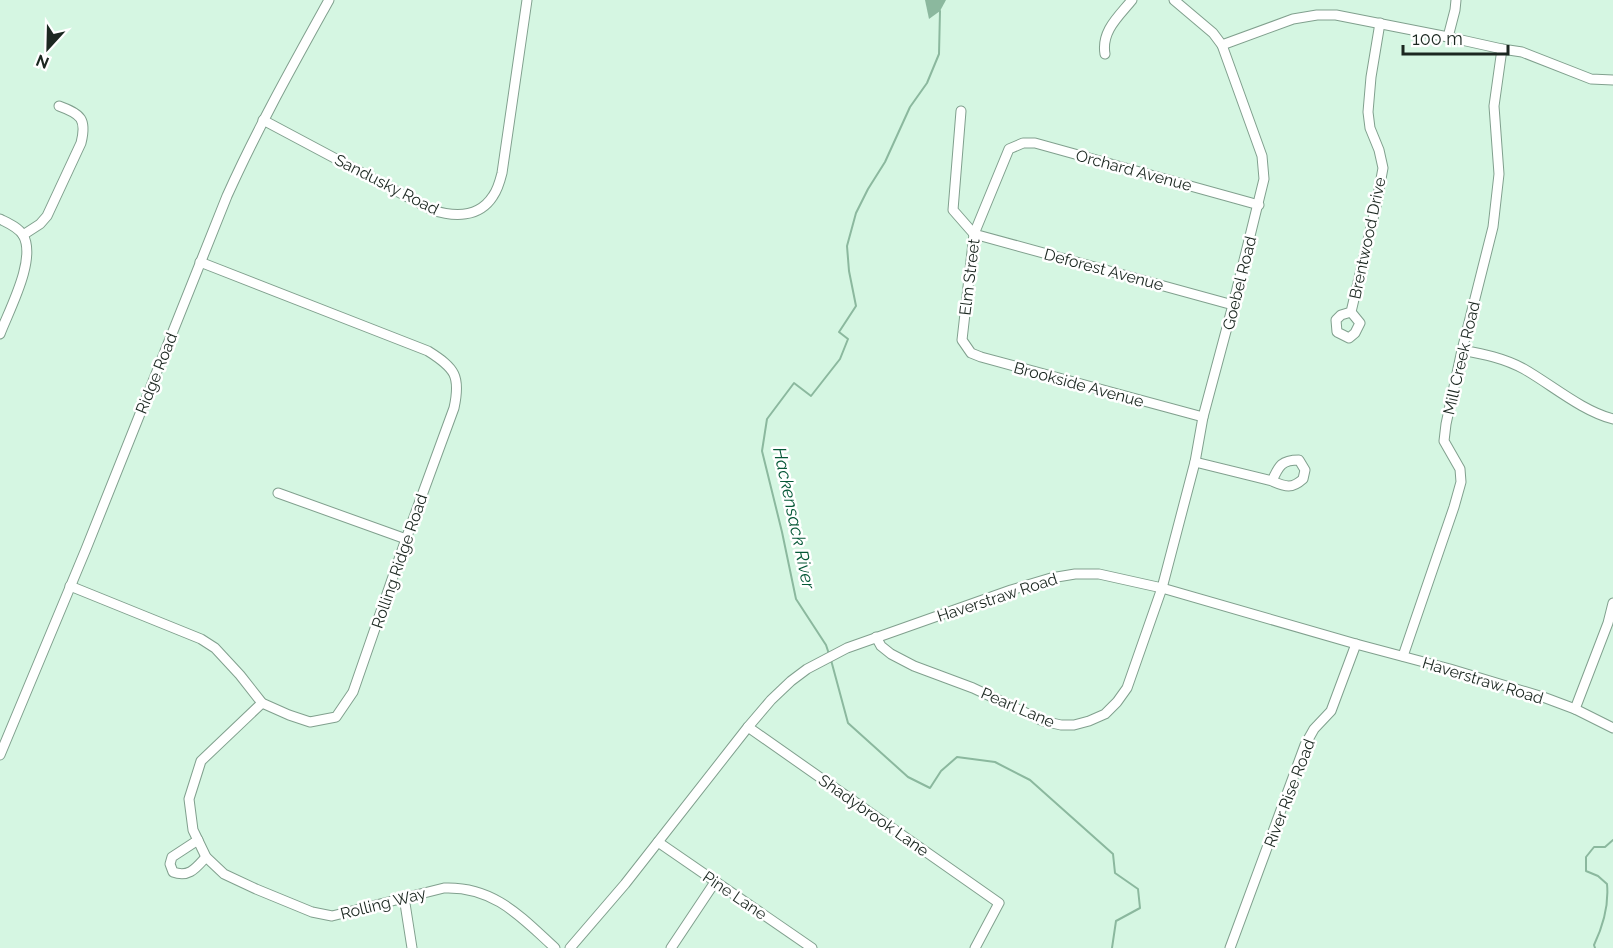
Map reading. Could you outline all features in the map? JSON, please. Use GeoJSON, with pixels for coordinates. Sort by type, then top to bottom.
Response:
{"type":"FeatureCollection","features":[{"type":"Feature","properties":{"kind":"street","name":"Ridge Road"},"geometry":{"type":"LineString","coordinates":[[0,755],[236,176],[263,120],[329,0]]}},
{"type":"Feature","properties":{"kind":"street","name":"Sandusky Road"},"geometry":{"type":"LineString","coordinates":[[263,120],[432,210],[459,215],[474,211],[486,205],[493,197],[502,173],[527,0]]}},
{"type":"Feature","properties":{"kind":"street"},"geometry":{"type":"LineString","coordinates":[[1105,54],[1103,45],[1105,36],[1132,0]]}},
{"type":"Feature","properties":{"kind":"street","name":"Goebel Road"},"geometry":{"type":"LineString","coordinates":[[1162,588],[1264,179],[1262,156],[1222,45],[1213,33],[1174,0]]}},
{"type":"Feature","properties":{"kind":"street"},"geometry":{"type":"LineString","coordinates":[[1448,37],[1455,10],[1455,0]]}},
{"type":"Feature","properties":{"kind":"street"},"geometry":{"type":"LineString","coordinates":[[1222,45],[1293,19],[1335,15],[1380,22],[1522,52],[1591,80],[1613,80]]}},
{"type":"Feature","properties":{"kind":"street","name":"Brentwood Drive"},"geometry":{"type":"LineString","coordinates":[[1351,312],[1383,168],[1380,150],[1370,128],[1368,112],[1380,22]]}},
{"type":"Feature","properties":{"kind":"street","name":"Mill Creek Road"},"geometry":{"type":"LineString","coordinates":[[1403,656],[1461,482],[1460,469],[1444,441],[1462,350],[1493,227],[1499,174],[1494,106],[1502,49]]}},
{"type":"Feature","properties":{"kind":"street"},"geometry":{"type":"LineString","coordinates":[[23,235],[40,224],[47,216],[82,137],[83,122],[80,117],[59,106]]}},
{"type":"Feature","properties":{"kind":"street"},"geometry":{"type":"LineString","coordinates":[[961,111],[953,210],[974,234]]}},
{"type":"Feature","properties":{"kind":"street","name":"Orchard Avenue"},"geometry":{"type":"LineString","coordinates":[[1010,149],[1023,143],[1035,143],[1259,205]]}},
{"type":"Feature","properties":{"kind":"street","name":"Elm Street"},"geometry":{"type":"LineString","coordinates":[[962,340],[974,234],[1010,149]]}},
{"type":"Feature","properties":{"kind":"street"},"geometry":{"type":"LineString","coordinates":[[0,219],[11,224],[23,235],[27,247],[24,274],[0,334]]}},
{"type":"Feature","properties":{"kind":"street","name":"Deforest Avenue"},"geometry":{"type":"LineString","coordinates":[[974,234],[1233,305]]}},
{"type":"Feature","properties":{"kind":"street","name":"Rolling Ridge Road"},"geometry":{"type":"LineString","coordinates":[[70,586],[207,643],[215,648],[240,675],[262,703],[289,715],[310,722],[336,717],[353,692],[454,408],[458,391],[455,374],[443,360],[428,351],[200,261]]}},
{"type":"Feature","properties":{"kind":"street","name":"Brookside Avenue"},"geometry":{"type":"LineString","coordinates":[[962,340],[971,353],[981,357],[1203,417]]}},
{"type":"Feature","properties":{"kind":"street"},"geometry":{"type":"LineString","coordinates":[[1462,350],[1499,358],[1522,368],[1588,409],[1613,419]]}},
{"type":"Feature","properties":{"kind":"street"},"geometry":{"type":"LineString","coordinates":[[1194,462],[1272,481]]}},
{"type":"Feature","properties":{"kind":"street"},"geometry":{"type":"LineString","coordinates":[[278,493],[406,539]]}},
{"type":"Feature","properties":{"kind":"street","name":"Haverstraw Road"},"geometry":{"type":"LineString","coordinates":[[570,948],[625,884],[748,727],[791,681],[836,653],[1011,590],[1052,578],[1075,574],[1099,574],[1162,588],[1543,697],[1575,709],[1613,728]]}},
{"type":"Feature","properties":{"kind":"street","name":"Pearl Lane"},"geometry":{"type":"LineString","coordinates":[[876,638],[881,646],[891,654],[914,666],[974,688],[1043,721],[1074,725],[1105,714],[1127,688],[1162,588]]}},
{"type":"Feature","properties":{"kind":"street"},"geometry":{"type":"LineString","coordinates":[[1575,709],[1608,623],[1613,603]]}},
{"type":"Feature","properties":{"kind":"street","name":"River Rise Road"},"geometry":{"type":"LineString","coordinates":[[1230,948],[1305,745],[1314,729],[1331,711],[1356,644]]}},
{"type":"Feature","properties":{"kind":"street","name":"Rolling Way"},"geometry":{"type":"LineString","coordinates":[[262,703],[201,761],[189,799],[193,830],[206,857],[224,874],[312,912],[332,916],[444,888],[461,887],[490,896],[516,912],[555,948]]}},
{"type":"Feature","properties":{"kind":"street","name":"Shadybrook Lane"},"geometry":{"type":"LineString","coordinates":[[748,727],[999,903],[975,948]]}},
{"type":"Feature","properties":{"kind":"street"},"geometry":{"type":"LineString","coordinates":[[198,840],[172,857],[170,864],[173,872],[182,875],[190,873],[206,857]]}},
{"type":"Feature","properties":{"kind":"street","name":"Pine Lane"},"geometry":{"type":"LineString","coordinates":[[658,842],[812,948]]}},
{"type":"Feature","properties":{"kind":"street"},"geometry":{"type":"LineString","coordinates":[[671,948],[715,882]]}},
{"type":"Feature","properties":{"kind":"street"},"geometry":{"type":"LineString","coordinates":[[405,897],[412,948]]}},
{"type":"Feature","properties":{"kind":"shaded area"},"geometry":{"type":"Polygon","coordinates":[[[925,0],[946,0],[940,11],[929,19],[925,0]]]}},
{"type":"Feature","properties":{"kind":"waterway","name":"Hackensack River"},"geometry":{"type":"LineString","coordinates":[[829,654],[826,645],[796,599],[762,451],[767,419],[794,383],[811,396],[840,359],[848,339],[839,332],[856,306],[847,246],[856,213],[885,162],[910,107],[927,83],[939,54],[940,11]]}},
{"type":"Feature","properties":{"kind":"waterway","name":"Hackensack River"},"geometry":{"type":"LineString","coordinates":[[831,660],[848,723],[908,777],[930,788],[941,771],[957,757],[995,762],[1030,780],[1113,854],[1115,873],[1138,889],[1140,908],[1116,921],[1112,948]]}},
{"type":"Feature","properties":{"kind":"waterway"},"geometry":{"type":"LineString","coordinates":[[1595,948],[1606,908],[1607,884],[1598,876],[1586,871],[1586,857],[1594,847],[1605,847],[1613,840]]}}]}
